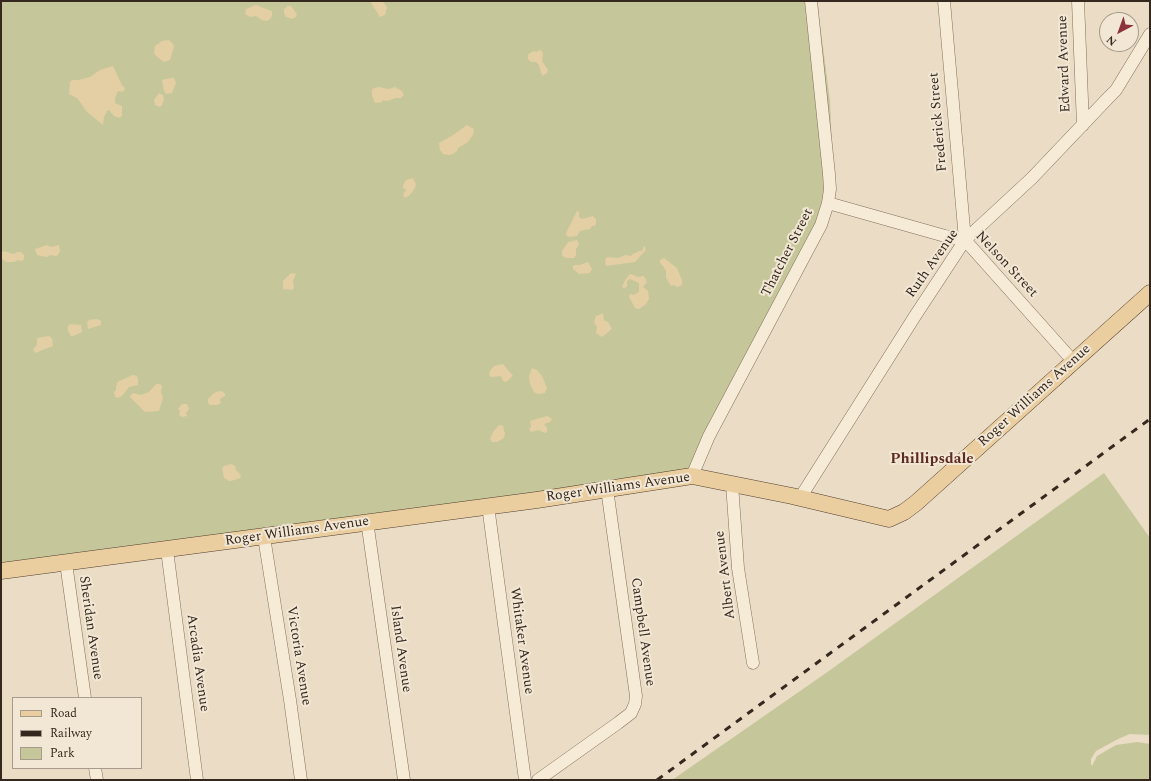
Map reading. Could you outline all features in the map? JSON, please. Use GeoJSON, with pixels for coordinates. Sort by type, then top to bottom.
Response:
{"type":"FeatureCollection","features":[{"type":"Feature","properties":{"kind":"main road","name":"Roger Williams Avenue"},"geometry":{"type":"LineString","coordinates":[[1,571],[264,537],[692,476],[800,498],[889,519],[897,516],[916,503],[1150,292]]}},
{"type":"Feature","properties":{"kind":"street","name":"Thatcher Street"},"geometry":{"type":"LineString","coordinates":[[692,476],[709,436],[821,225],[828,202],[830,190],[829,174],[811,1]]}},
{"type":"Feature","properties":{"kind":"street","name":"Frederick Street"},"geometry":{"type":"LineString","coordinates":[[944,1],[965,240]]}},
{"type":"Feature","properties":{"kind":"street","name":"Edward Avenue"},"geometry":{"type":"LineString","coordinates":[[1078,1],[1083,125]]}},
{"type":"Feature","properties":{"kind":"street","name":"Ruth Avenue"},"geometry":{"type":"LineString","coordinates":[[800,498],[910,323],[965,240],[1032,178],[1116,90],[1150,34]]}},
{"type":"Feature","properties":{"kind":"street","name":"Nelson Street"},"geometry":{"type":"LineString","coordinates":[[828,202],[945,236],[965,240],[1073,361]]}},
{"type":"Feature","properties":{"kind":"street","name":"Albert Avenue"},"geometry":{"type":"LineString","coordinates":[[732,484],[738,568],[753,663]]}},
{"type":"Feature","properties":{"kind":"street","name":"Campbell Avenue"},"geometry":{"type":"LineString","coordinates":[[538,780],[631,713],[636,704],[607,489]]}},
{"type":"Feature","properties":{"kind":"street","name":"Whitaker Avenue"},"geometry":{"type":"LineString","coordinates":[[488,506],[525,780]]}},
{"type":"Feature","properties":{"kind":"street","name":"Island Avenue"},"geometry":{"type":"LineString","coordinates":[[366,522],[404,780]]}},
{"type":"Feature","properties":{"kind":"street","name":"Victoria Avenue"},"geometry":{"type":"LineString","coordinates":[[264,537],[301,780]]}},
{"type":"Feature","properties":{"kind":"street","name":"Arcadia Avenue"},"geometry":{"type":"LineString","coordinates":[[167,550],[197,780]]}},
{"type":"Feature","properties":{"kind":"street","name":"Sheridan Avenue"},"geometry":{"type":"LineString","coordinates":[[66,563],[85,697]]}},
{"type":"Feature","properties":{"kind":"street"},"geometry":{"type":"LineString","coordinates":[[95,769],[97,780]]}},
{"type":"Feature","properties":{"kind":"green space"},"geometry":{"type":"Polygon","coordinates":[[[1,1],[817,1],[830,101],[833,201],[695,473],[1,565],[1,1]]]}},
{"type":"Feature","properties":{"kind":"green space"},"geometry":{"type":"Polygon","coordinates":[[[1104,473],[1150,538],[1150,735],[1130,734],[1118,739],[1096,751],[1091,759],[1091,764],[1092,766],[1097,756],[1116,745],[1137,742],[1150,744],[1150,780],[672,780],[826,673],[1104,473]]]}},
{"type":"Feature","properties":{"kind":"sand"},"geometry":{"type":"Polygon","coordinates":[[[370,1],[383,2],[387,7],[385,15],[380,17],[370,1]]]}},
{"type":"Feature","properties":{"kind":"sand"},"geometry":{"type":"Polygon","coordinates":[[[256,5],[272,11],[272,16],[270,19],[267,21],[262,20],[256,16],[250,17],[245,14],[246,9],[256,5]]]}},
{"type":"Feature","properties":{"kind":"sand"},"geometry":{"type":"Polygon","coordinates":[[[291,6],[297,14],[296,17],[292,19],[286,17],[284,13],[284,9],[291,6]]]}},
{"type":"Feature","properties":{"kind":"sand"},"geometry":{"type":"Polygon","coordinates":[[[169,40],[174,47],[170,60],[164,62],[154,53],[155,46],[162,41],[169,40]]]}},
{"type":"Feature","properties":{"kind":"sand"},"geometry":{"type":"Polygon","coordinates":[[[539,50],[542,51],[542,61],[548,70],[543,76],[539,65],[528,59],[528,55],[530,53],[534,51],[537,52],[539,50]]]}},
{"type":"Feature","properties":{"kind":"sand"},"geometry":{"type":"Polygon","coordinates":[[[113,66],[125,88],[123,92],[118,91],[115,98],[115,103],[122,106],[122,116],[119,118],[114,116],[109,110],[104,117],[103,125],[87,112],[77,98],[69,94],[70,82],[72,80],[90,77],[100,70],[113,66]]]}},
{"type":"Feature","properties":{"kind":"sand"},"geometry":{"type":"Polygon","coordinates":[[[174,78],[176,83],[172,93],[166,94],[162,80],[174,78]]]}},
{"type":"Feature","properties":{"kind":"sand"},"geometry":{"type":"Polygon","coordinates":[[[379,87],[388,89],[395,87],[402,91],[404,95],[401,98],[387,101],[383,100],[382,102],[375,103],[372,96],[372,90],[379,87]]]}},
{"type":"Feature","properties":{"kind":"sand"},"geometry":{"type":"Polygon","coordinates":[[[159,93],[163,95],[164,99],[160,107],[155,105],[154,100],[159,93]]]}},
{"type":"Feature","properties":{"kind":"sand"},"geometry":{"type":"Polygon","coordinates":[[[467,125],[474,129],[473,135],[468,142],[458,148],[453,154],[443,154],[440,150],[439,143],[467,125]]]}},
{"type":"Feature","properties":{"kind":"sand"},"geometry":{"type":"Polygon","coordinates":[[[413,178],[416,184],[415,188],[410,195],[405,198],[403,195],[406,190],[403,188],[403,185],[406,180],[413,178]]]}},
{"type":"Feature","properties":{"kind":"sand"},"geometry":{"type":"Polygon","coordinates":[[[577,211],[579,212],[579,217],[582,219],[593,216],[596,219],[595,226],[592,226],[590,229],[580,231],[577,236],[567,236],[566,233],[577,211]]]}},
{"type":"Feature","properties":{"kind":"sand"},"geometry":{"type":"Polygon","coordinates":[[[577,240],[579,244],[574,258],[562,256],[562,251],[568,242],[577,240]]]}},
{"type":"Feature","properties":{"kind":"sand"},"geometry":{"type":"Polygon","coordinates":[[[47,245],[51,247],[59,245],[60,251],[58,255],[50,255],[47,257],[37,255],[35,249],[47,245]]]}},
{"type":"Feature","properties":{"kind":"sand"},"geometry":{"type":"Polygon","coordinates":[[[644,246],[646,248],[645,251],[635,262],[606,266],[605,260],[607,257],[618,258],[626,255],[631,256],[638,251],[642,251],[644,246]]]}},
{"type":"Feature","properties":{"kind":"sand"},"geometry":{"type":"Polygon","coordinates":[[[3,251],[14,254],[21,252],[24,255],[24,259],[22,261],[18,260],[14,262],[6,262],[1,258],[1,253],[3,251]]]}},
{"type":"Feature","properties":{"kind":"sand"},"geometry":{"type":"Polygon","coordinates":[[[664,258],[677,268],[682,280],[682,285],[677,287],[674,285],[671,286],[666,278],[666,271],[660,263],[660,260],[664,258]]]}},
{"type":"Feature","properties":{"kind":"sand"},"geometry":{"type":"Polygon","coordinates":[[[588,262],[592,269],[590,273],[579,274],[573,269],[573,266],[575,265],[588,262]]]}},
{"type":"Feature","properties":{"kind":"sand"},"geometry":{"type":"Polygon","coordinates":[[[291,273],[296,274],[293,281],[294,288],[292,290],[283,289],[283,281],[291,273]]]}},
{"type":"Feature","properties":{"kind":"sand"},"geometry":{"type":"Polygon","coordinates":[[[630,274],[637,277],[644,276],[647,282],[643,287],[648,291],[649,299],[646,304],[639,309],[635,308],[629,297],[630,294],[634,295],[639,292],[639,283],[630,279],[627,281],[627,287],[622,287],[630,274]]]}},
{"type":"Feature","properties":{"kind":"sand"},"geometry":{"type":"Polygon","coordinates":[[[603,313],[604,320],[608,322],[612,329],[602,337],[596,333],[597,327],[594,322],[596,316],[603,313]]]}},
{"type":"Feature","properties":{"kind":"sand"},"geometry":{"type":"Polygon","coordinates":[[[97,319],[101,321],[101,325],[88,329],[87,322],[89,320],[97,319]]]}},
{"type":"Feature","properties":{"kind":"sand"},"geometry":{"type":"Polygon","coordinates":[[[70,324],[81,325],[82,332],[71,336],[68,331],[68,326],[70,324]]]}},
{"type":"Feature","properties":{"kind":"sand"},"geometry":{"type":"Polygon","coordinates":[[[49,336],[52,338],[53,346],[35,353],[33,349],[37,345],[37,338],[49,336]]]}},
{"type":"Feature","properties":{"kind":"sand"},"geometry":{"type":"Polygon","coordinates":[[[503,364],[513,376],[506,382],[503,381],[501,376],[491,377],[489,375],[494,366],[503,364]]]}},
{"type":"Feature","properties":{"kind":"sand"},"geometry":{"type":"Polygon","coordinates":[[[532,368],[537,370],[542,376],[547,388],[545,393],[538,394],[534,392],[530,384],[529,376],[532,368]]]}},
{"type":"Feature","properties":{"kind":"sand"},"geometry":{"type":"Polygon","coordinates":[[[133,375],[137,376],[138,385],[129,387],[122,396],[118,398],[115,397],[114,392],[116,390],[117,383],[133,375]]]}},
{"type":"Feature","properties":{"kind":"sand"},"geometry":{"type":"Polygon","coordinates":[[[156,384],[160,384],[162,386],[161,392],[163,398],[159,411],[145,412],[130,396],[133,393],[141,395],[149,392],[156,384]]]}},
{"type":"Feature","properties":{"kind":"sand"},"geometry":{"type":"Polygon","coordinates":[[[219,391],[225,394],[225,396],[220,399],[221,403],[217,405],[210,405],[208,403],[208,399],[214,393],[219,391]]]}},
{"type":"Feature","properties":{"kind":"sand"},"geometry":{"type":"Polygon","coordinates":[[[182,404],[187,404],[189,409],[186,413],[187,416],[182,417],[179,415],[180,411],[178,409],[182,404]]]}},
{"type":"Feature","properties":{"kind":"sand"},"geometry":{"type":"Polygon","coordinates":[[[547,416],[552,419],[550,422],[544,424],[547,428],[547,432],[545,433],[538,430],[531,432],[529,429],[531,427],[530,421],[547,416]]]}},
{"type":"Feature","properties":{"kind":"sand"},"geometry":{"type":"Polygon","coordinates":[[[499,425],[503,426],[505,434],[504,438],[497,442],[492,442],[490,439],[493,432],[499,425]]]}},
{"type":"Feature","properties":{"kind":"sand"},"geometry":{"type":"Polygon","coordinates":[[[232,464],[241,475],[240,478],[229,481],[224,478],[222,468],[232,464]]]}},
{"type":"Feature","properties":{"kind":"railway"},"geometry":{"type":"LineString","coordinates":[[657,780],[1150,419]]}},
{"type":"Feature","properties":{"kind":"district","name":"Phillipsdale"},"geometry":{"type":"Point","coordinates":[932,460]}}]}
